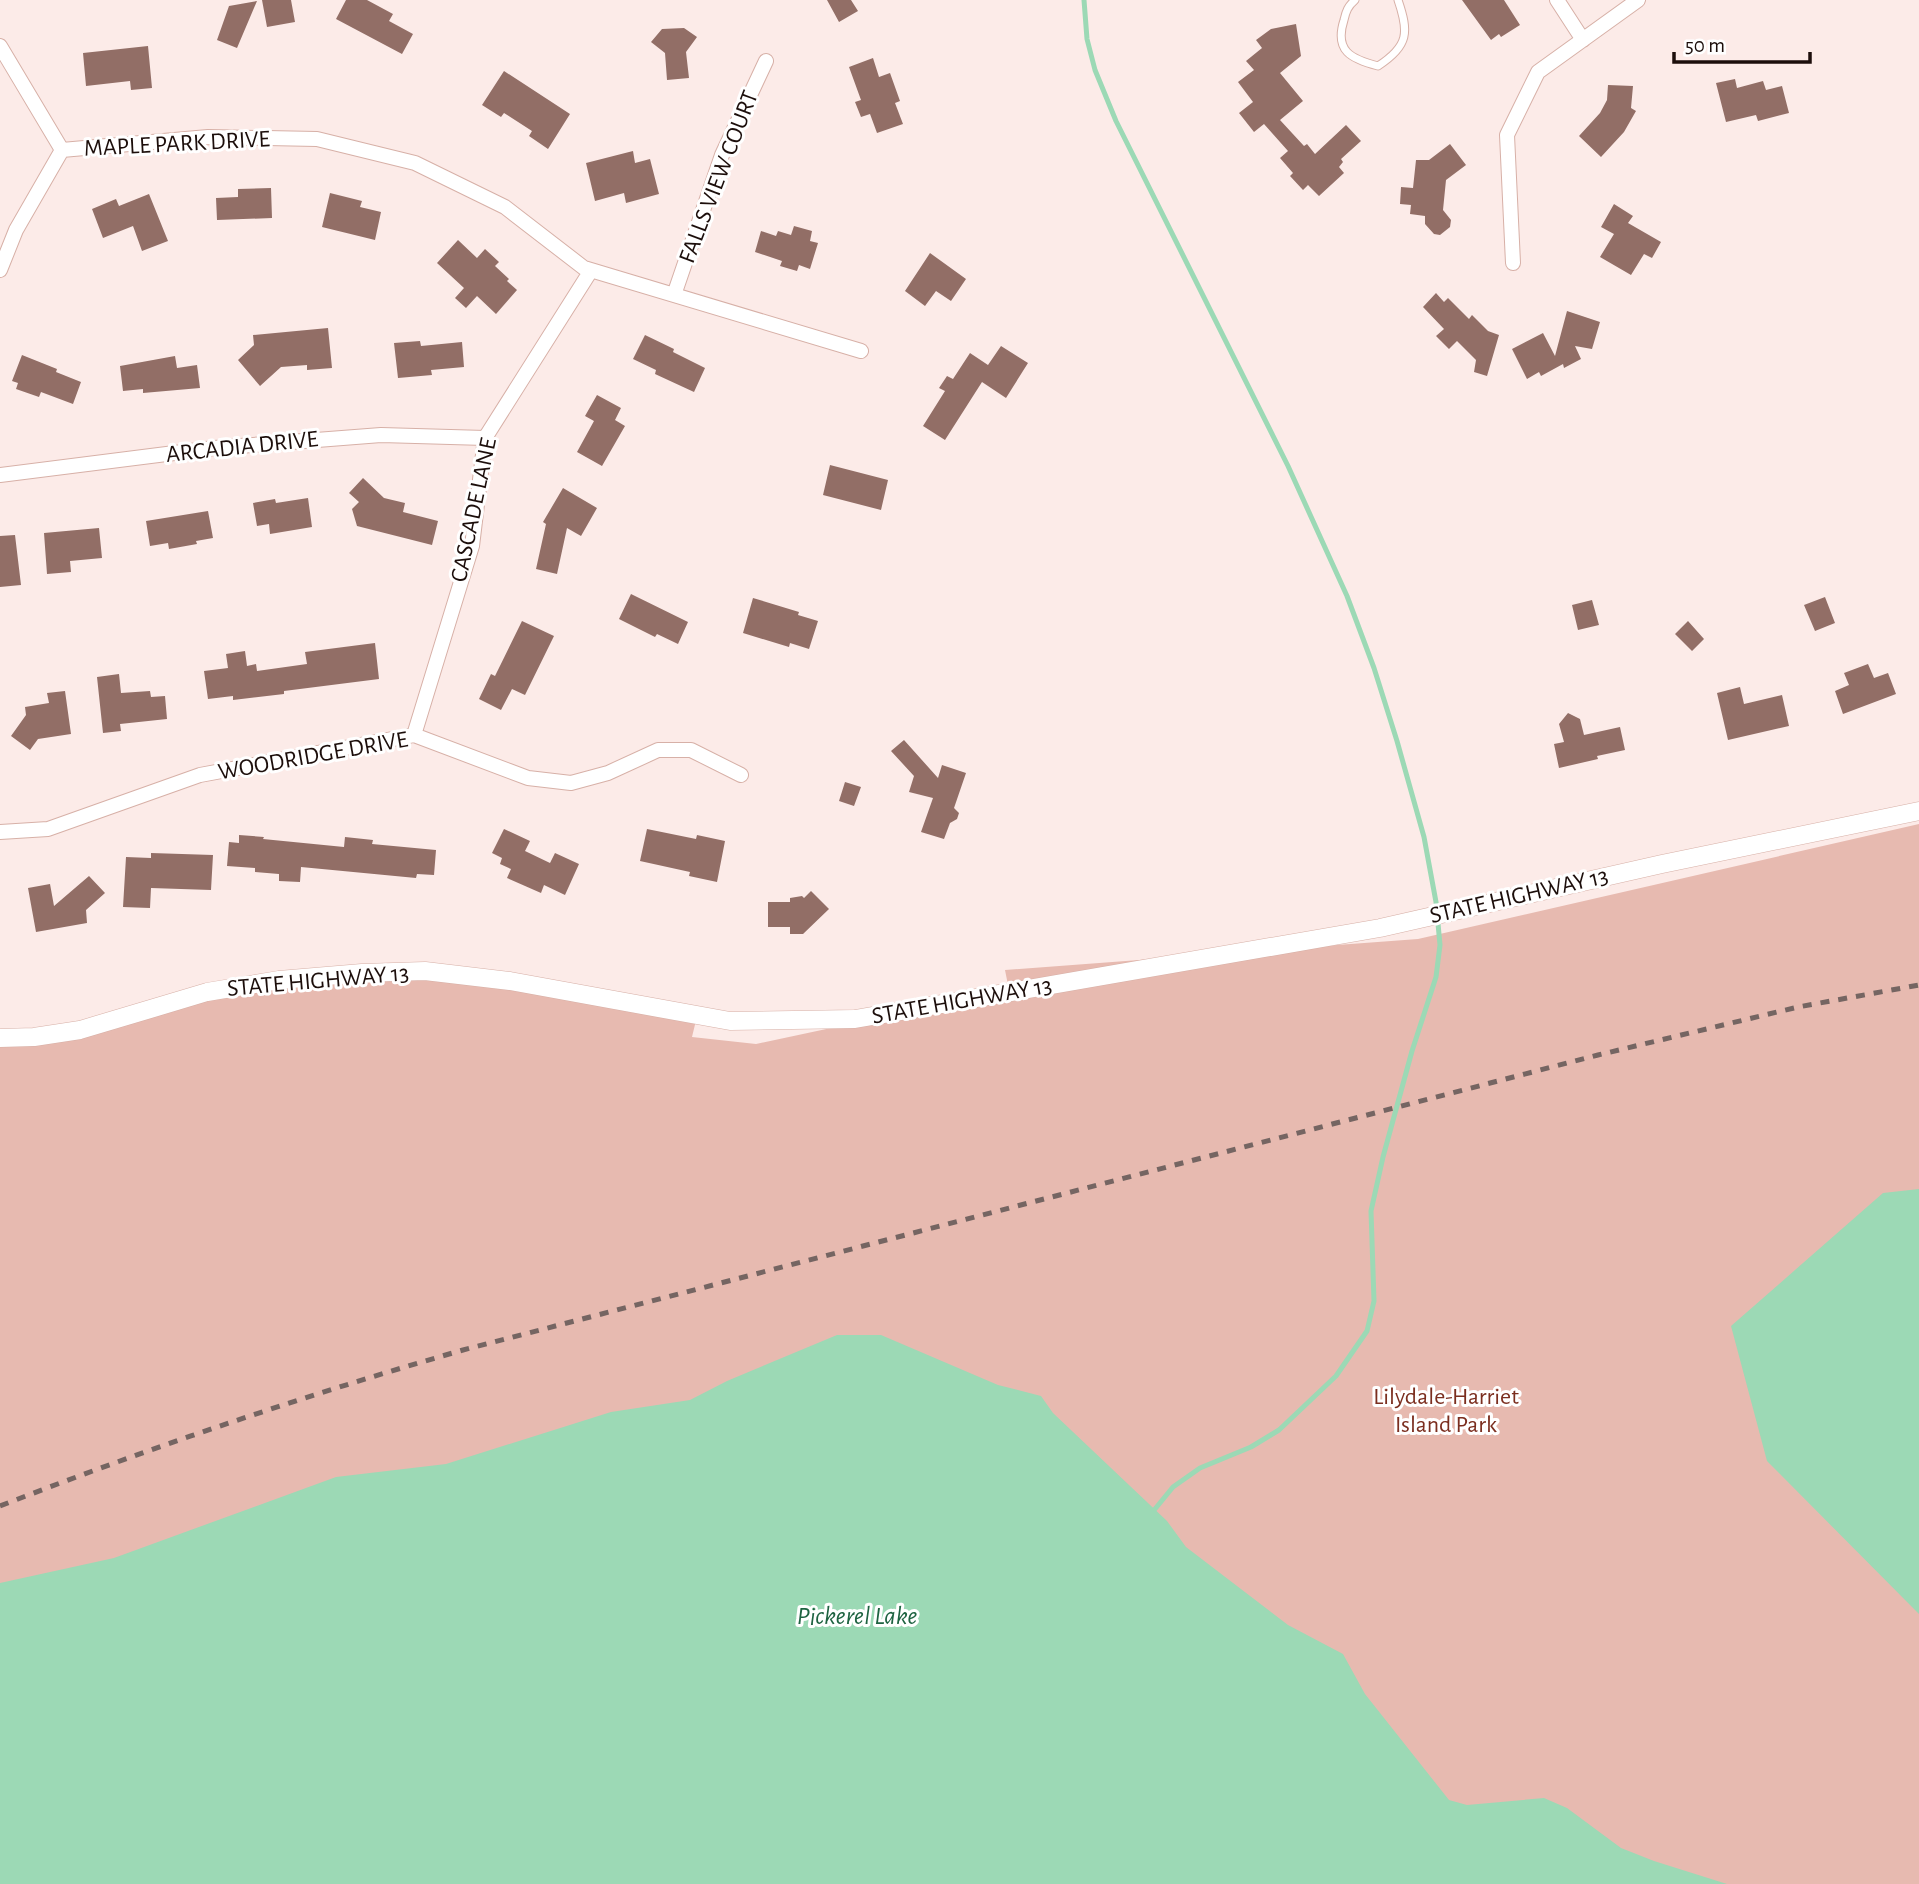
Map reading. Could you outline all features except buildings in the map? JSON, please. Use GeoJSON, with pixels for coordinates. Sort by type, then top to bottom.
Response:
{"type":"FeatureCollection","features":[{"type":"Feature","properties":{"kind":"street"},"geometry":{"type":"LineString","coordinates":[[1557,0],[1583,40]]}},
{"type":"Feature","properties":{"kind":"street"},"geometry":{"type":"LineString","coordinates":[[1513,263],[1507,135],[1538,72],[1638,0]]}},
{"type":"Feature","properties":{"kind":"street"},"geometry":{"type":"LineString","coordinates":[[0,47],[62,150],[16,230],[0,270]]}},
{"type":"Feature","properties":{"kind":"street","name":"FALLS VIEW COURT"},"geometry":{"type":"LineString","coordinates":[[674,295],[722,155],[766,61]]}},
{"type":"Feature","properties":{"kind":"street","name":"MAPLE PARK DRIVE"},"geometry":{"type":"LineString","coordinates":[[62,150],[208,137],[317,139],[415,163],[505,207],[584,268],[861,351]]}},
{"type":"Feature","properties":{"kind":"street","name":"CASCADE LANE"},"geometry":{"type":"LineString","coordinates":[[414,735],[472,546],[485,438],[590,272],[584,268]]}},
{"type":"Feature","properties":{"kind":"street","name":"ARCADIA DRIVE"},"geometry":{"type":"LineString","coordinates":[[0,475],[214,448],[381,435],[485,438]]}},
{"type":"Feature","properties":{"kind":"street","name":"WOODRIDGE DRIVE"},"geometry":{"type":"LineString","coordinates":[[0,832],[48,829],[200,775],[414,735],[528,778],[571,783],[608,773],[658,750],[691,750],[741,775]]}},
{"type":"Feature","properties":{"kind":"street","name":"STATE HIGHWAY 13"},"geometry":{"type":"LineString","coordinates":[[0,1038],[34,1037],[80,1030],[207,992],[279,980],[425,971],[510,981],[730,1021],[855,1019],[1380,928],[1600,878],[1919,811]]}},
{"type":"Feature","properties":{"kind":"lane"},"geometry":{"type":"LineString","coordinates":[[1354,0],[1348,7],[1340,33],[1343,48],[1358,61],[1378,66],[1393,57],[1401,44],[1406,25],[1398,0]]}},
{"type":"Feature","properties":{"kind":"green space","name":"Lilydale-Harriet Island Park"},"geometry":{"type":"Polygon","coordinates":[[[1919,824],[1919,1884],[0,1884],[0,1042],[22,1046],[299,976],[496,977],[699,1008],[692,1037],[756,1044],[1009,990],[1005,970],[1418,939],[1919,824]]]}},
{"type":"Feature","properties":{"kind":"water"},"geometry":{"type":"Polygon","coordinates":[[[1919,1189],[1919,1614],[1767,1461],[1731,1326],[1883,1193],[1919,1189]]]}},
{"type":"Feature","properties":{"kind":"water","name":"Pickerel Lake"},"geometry":{"type":"Polygon","coordinates":[[[837,1335],[881,1335],[998,1385],[1041,1396],[1053,1413],[1167,1521],[1186,1547],[1288,1625],[1343,1654],[1365,1694],[1449,1800],[1467,1805],[1544,1798],[1567,1808],[1621,1848],[1727,1884],[0,1884],[0,1583],[114,1558],[336,1477],[446,1464],[611,1412],[690,1400],[727,1381],[837,1335]]]}},
{"type":"Feature","properties":{"kind":"waterway"},"geometry":{"type":"LineString","coordinates":[[1084,0],[1087,39],[1095,70],[1116,121],[1288,466],[1347,596],[1374,668],[1424,837],[1436,902],[1440,945],[1436,977],[1412,1051],[1371,1211],[1374,1301],[1367,1331],[1336,1376],[1279,1430],[1251,1447],[1200,1468],[1173,1487],[1155,1509]]}},
{"type":"Feature","properties":{"kind":"railway"},"geometry":{"type":"LineString","coordinates":[[0,1506],[230,1423],[463,1350],[1598,1055],[1798,1007],[1919,985]]}}]}
